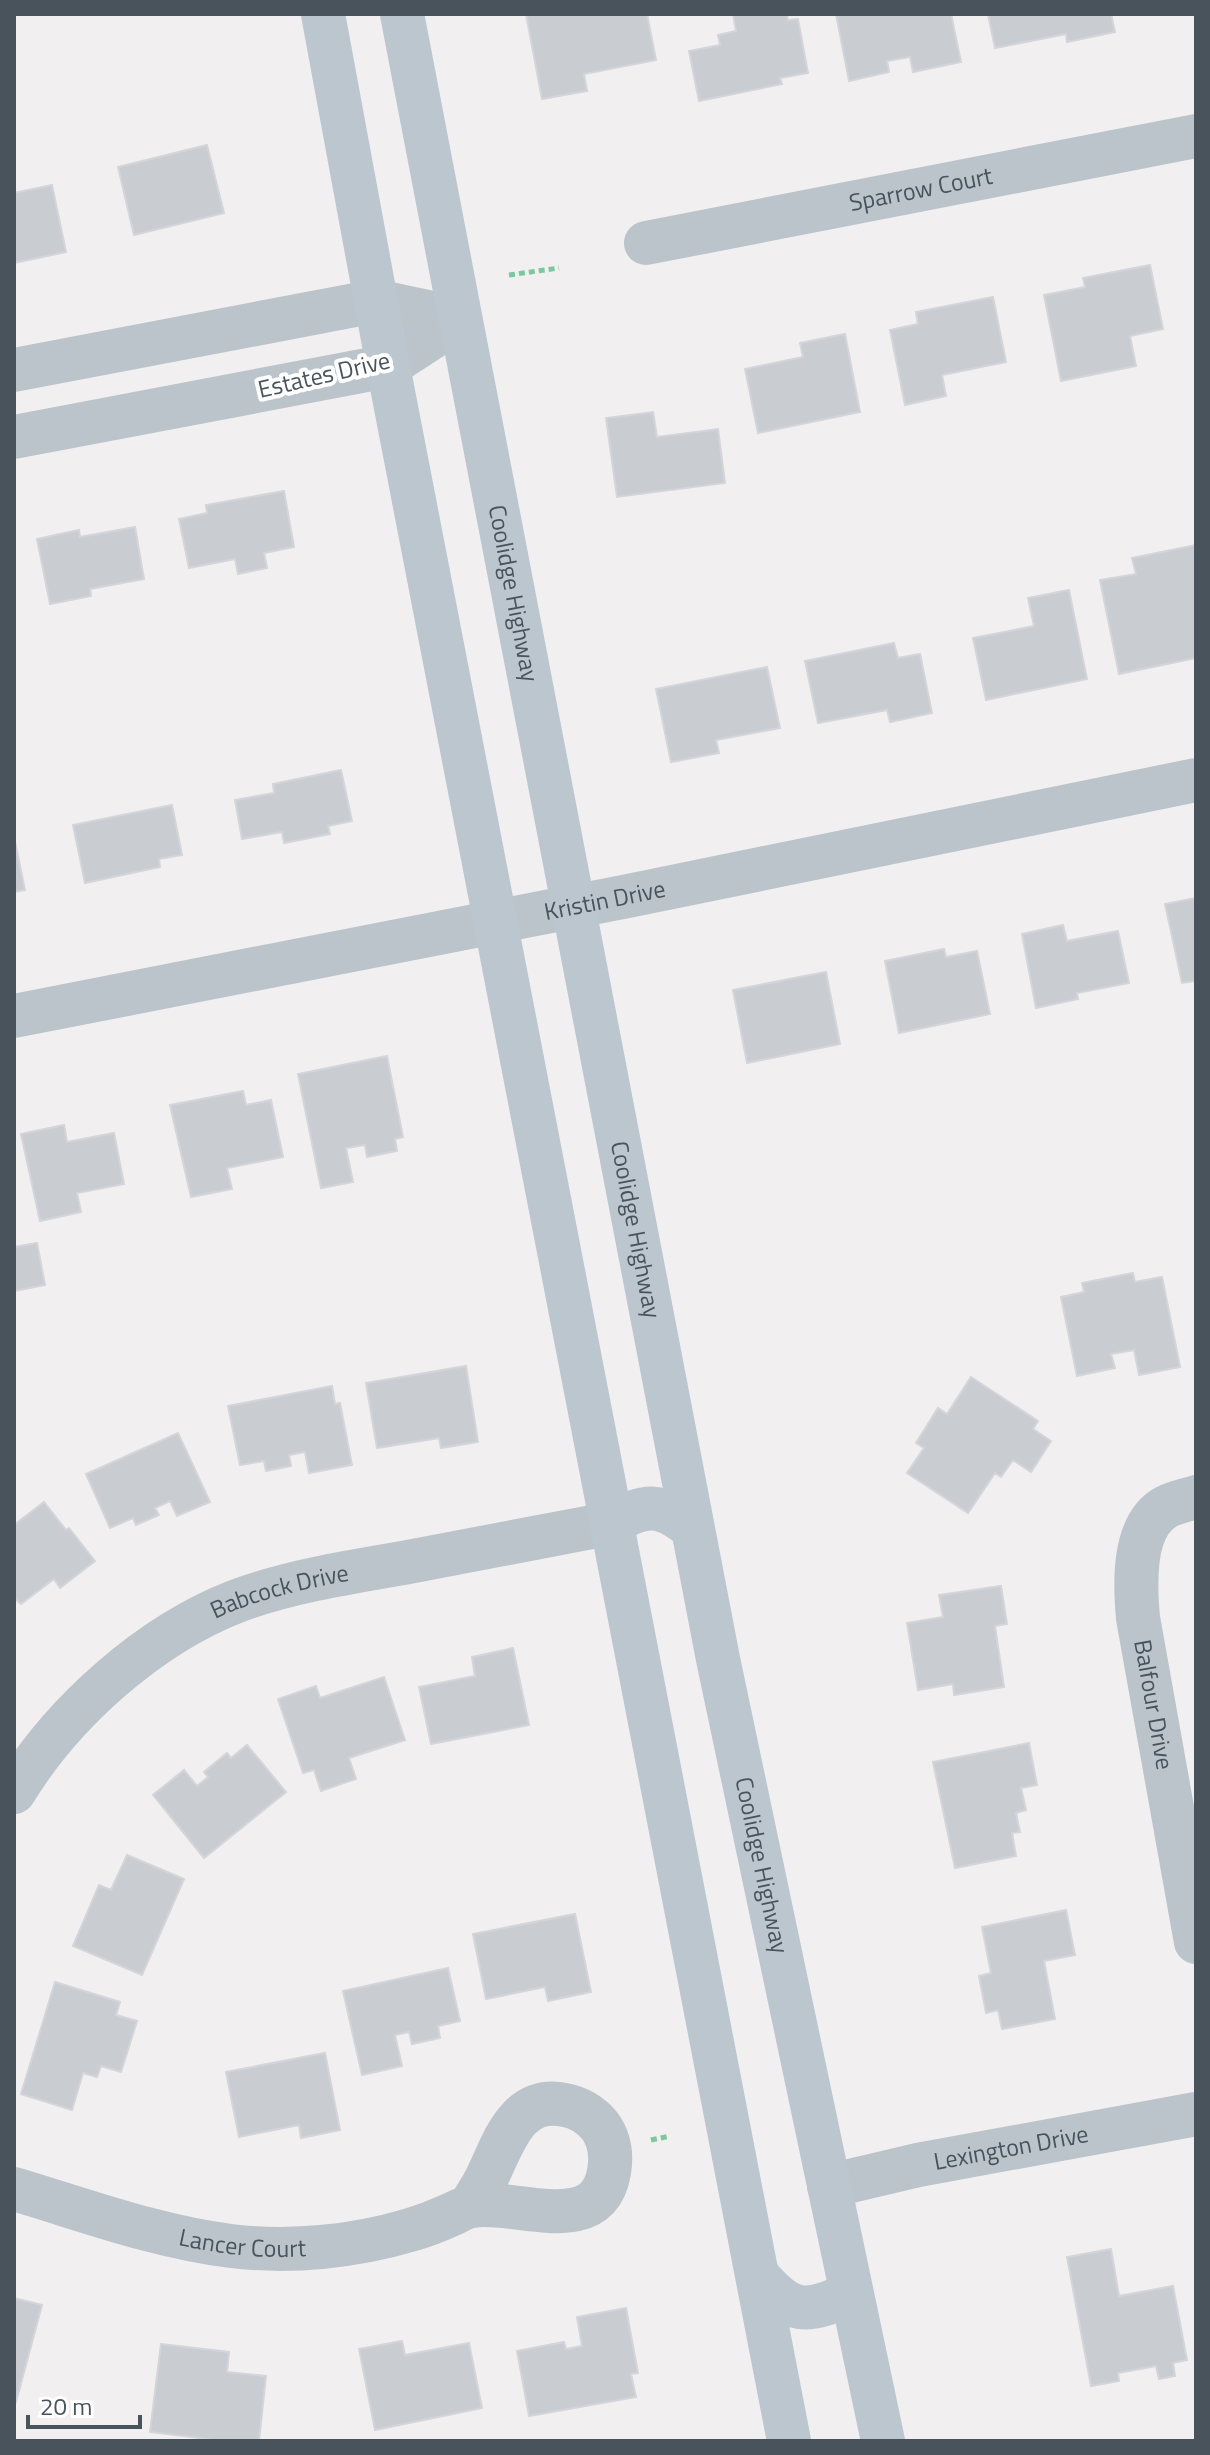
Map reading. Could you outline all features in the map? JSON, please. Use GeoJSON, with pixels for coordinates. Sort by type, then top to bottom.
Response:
{"type":"FeatureCollection","features":[{"type":"Feature","properties":{"kind":"main road"},"geometry":{"type":"LineString","coordinates":[[323,14],[388,366],[789,2441]]}},
{"type":"Feature","properties":{"kind":"main road","name":"Coolidge Highway"},"geometry":{"type":"LineString","coordinates":[[402,14],[692,1528],[883,2441]]}},
{"type":"Feature","properties":{"kind":"main road"},"geometry":{"type":"LineString","coordinates":[[613,1523],[629,1513],[659,1508],[676,1515],[692,1528]]}},
{"type":"Feature","properties":{"kind":"main road"},"geometry":{"type":"LineString","coordinates":[[758,2276],[783,2302],[799,2307],[816,2307],[851,2293]]}},
{"type":"Feature","properties":{"kind":"street","name":"Sparrow Court"},"geometry":{"type":"LineString","coordinates":[[646,243],[1196,136]]}},
{"type":"Feature","properties":{"kind":"street"},"geometry":{"type":"LineString","coordinates":[[14,370],[376,301],[460,319]]}},
{"type":"Feature","properties":{"kind":"street","name":"Estates Drive"},"geometry":{"type":"LineString","coordinates":[[14,437],[388,366],[460,319]]}},
{"type":"Feature","properties":{"kind":"street","name":"Kristin Drive"},"geometry":{"type":"LineString","coordinates":[[14,1016],[628,896],[1196,780]]}},
{"type":"Feature","properties":{"kind":"street","name":"Balfour Drive"},"geometry":{"type":"LineString","coordinates":[[1196,1497],[1164,1508],[1148,1526],[1138,1555],[1135,1584],[1138,1618],[1196,1942]]}},
{"type":"Feature","properties":{"kind":"street","name":"Babcock Drive"},"geometry":{"type":"LineString","coordinates":[[14,1792],[55,1735],[90,1698],[144,1653],[191,1623],[237,1601],[345,1573],[613,1523]]}},
{"type":"Feature","properties":{"kind":"street","name":"Lexington Drive"},"geometry":{"type":"LineString","coordinates":[[829,2186],[918,2165],[1196,2114]]}},
{"type":"Feature","properties":{"kind":"street","name":"Lancer Court"},"geometry":{"type":"LineString","coordinates":[[14,2189],[182,2237],[232,2246],[269,2248],[380,2239],[470,2206]]}},
{"type":"Feature","properties":{"kind":"path"},"geometry":{"type":"LineString","coordinates":[[509,275],[559,268]]}},
{"type":"Feature","properties":{"kind":"path"},"geometry":{"type":"LineString","coordinates":[[651,2140],[670,2136]]}},
{"type":"Feature","properties":{"kind":"building"},"geometry":{"type":"Polygon","coordinates":[[[526,14],[647,14],[656,60],[584,74],[587,91],[542,99],[526,14]]]}},
{"type":"Feature","properties":{"kind":"building"},"geometry":{"type":"Polygon","coordinates":[[[733,14],[787,14],[788,20],[798,19],[808,73],[780,78],[782,84],[699,101],[689,51],[720,45],[718,35],[736,31],[733,14]]]}},
{"type":"Feature","properties":{"kind":"building"},"geometry":{"type":"Polygon","coordinates":[[[836,14],[951,14],[961,62],[913,72],[910,57],[887,61],[889,72],[849,81],[836,14]]]}},
{"type":"Feature","properties":{"kind":"building"},"geometry":{"type":"Polygon","coordinates":[[[988,14],[1111,14],[1115,32],[1067,42],[1066,34],[995,48],[988,14]]]}},
{"type":"Feature","properties":{"kind":"building"},"geometry":{"type":"Polygon","coordinates":[[[207,145],[224,213],[134,235],[118,167],[207,145]]]}},
{"type":"Feature","properties":{"kind":"building"},"geometry":{"type":"Polygon","coordinates":[[[52,185],[66,252],[14,263],[14,193],[52,185]]]}},
{"type":"Feature","properties":{"kind":"building"},"geometry":{"type":"Polygon","coordinates":[[[1150,265],[1163,329],[1130,336],[1136,366],[1061,381],[1044,295],[1085,287],[1083,278],[1150,265]]]}},
{"type":"Feature","properties":{"kind":"building"},"geometry":{"type":"Polygon","coordinates":[[[993,297],[1006,362],[942,375],[946,396],[905,405],[890,330],[918,324],[916,312],[993,297]]]}},
{"type":"Feature","properties":{"kind":"building"},"geometry":{"type":"Polygon","coordinates":[[[845,334],[860,412],[758,433],[745,369],[803,357],[800,343],[845,334]]]}},
{"type":"Feature","properties":{"kind":"building"},"geometry":{"type":"Polygon","coordinates":[[[653,412],[657,437],[718,429],[725,483],[617,497],[606,418],[653,412]]]}},
{"type":"Feature","properties":{"kind":"building"},"geometry":{"type":"Polygon","coordinates":[[[284,491],[294,547],[264,553],[267,568],[238,574],[235,559],[189,568],[179,519],[207,513],[206,505],[284,491]]]}},
{"type":"Feature","properties":{"kind":"building"},"geometry":{"type":"Polygon","coordinates":[[[135,527],[144,579],[90,589],[91,596],[50,604],[37,539],[79,530],[80,537],[135,527]]]}},
{"type":"Feature","properties":{"kind":"building"},"geometry":{"type":"Polygon","coordinates":[[[1196,545],[1196,658],[1119,674],[1100,580],[1136,574],[1132,558],[1196,545]]]}},
{"type":"Feature","properties":{"kind":"building"},"geometry":{"type":"Polygon","coordinates":[[[1069,590],[1087,679],[986,700],[973,638],[1034,626],[1028,598],[1069,590]]]}},
{"type":"Feature","properties":{"kind":"building"},"geometry":{"type":"Polygon","coordinates":[[[894,643],[898,658],[920,654],[932,713],[890,722],[887,710],[818,723],[805,661],[894,643]]]}},
{"type":"Feature","properties":{"kind":"building"},"geometry":{"type":"Polygon","coordinates":[[[767,667],[780,728],[716,740],[719,753],[671,762],[656,689],[767,667]]]}},
{"type":"Feature","properties":{"kind":"building"},"geometry":{"type":"Polygon","coordinates":[[[341,770],[352,821],[328,826],[330,834],[284,843],[282,832],[242,839],[235,800],[274,793],[273,784],[341,770]]]}},
{"type":"Feature","properties":{"kind":"building"},"geometry":{"type":"Polygon","coordinates":[[[172,805],[182,855],[159,859],[160,867],[85,883],[73,825],[172,805]]]}},
{"type":"Feature","properties":{"kind":"building"},"geometry":{"type":"Polygon","coordinates":[[[14,837],[25,890],[14,892],[14,837]]]}},
{"type":"Feature","properties":{"kind":"building"},"geometry":{"type":"Polygon","coordinates":[[[1196,898],[1196,981],[1182,983],[1165,904],[1196,898]]]}},
{"type":"Feature","properties":{"kind":"building"},"geometry":{"type":"Polygon","coordinates":[[[1063,925],[1067,941],[1118,931],[1129,983],[1077,993],[1078,999],[1036,1008],[1022,934],[1063,925]]]}},
{"type":"Feature","properties":{"kind":"building"},"geometry":{"type":"Polygon","coordinates":[[[944,949],[946,957],[977,951],[990,1014],[899,1033],[885,961],[944,949]]]}},
{"type":"Feature","properties":{"kind":"building"},"geometry":{"type":"Polygon","coordinates":[[[826,972],[840,1044],[747,1063],[733,990],[826,972]]]}},
{"type":"Feature","properties":{"kind":"building"},"geometry":{"type":"Polygon","coordinates":[[[387,1056],[403,1137],[395,1139],[397,1151],[367,1157],[365,1145],[346,1148],[353,1182],[321,1188],[298,1074],[387,1056]]]}},
{"type":"Feature","properties":{"kind":"building"},"geometry":{"type":"Polygon","coordinates":[[[243,1091],[246,1105],[271,1100],[283,1157],[227,1168],[232,1189],[191,1197],[170,1105],[243,1091]]]}},
{"type":"Feature","properties":{"kind":"building"},"geometry":{"type":"Polygon","coordinates":[[[64,1125],[67,1142],[114,1133],[124,1184],[77,1193],[81,1212],[40,1221],[21,1134],[64,1125]]]}},
{"type":"Feature","properties":{"kind":"building"},"geometry":{"type":"Polygon","coordinates":[[[37,1243],[45,1285],[14,1291],[14,1247],[37,1243]]]}},
{"type":"Feature","properties":{"kind":"building"},"geometry":{"type":"Polygon","coordinates":[[[1133,1273],[1135,1282],[1162,1277],[1180,1367],[1139,1375],[1134,1350],[1111,1354],[1115,1368],[1077,1376],[1061,1297],[1084,1292],[1082,1283],[1133,1273]]]}},
{"type":"Feature","properties":{"kind":"building"},"geometry":{"type":"Polygon","coordinates":[[[466,1366],[478,1442],[441,1448],[439,1438],[377,1448],[366,1383],[466,1366]]]}},
{"type":"Feature","properties":{"kind":"building"},"geometry":{"type":"Polygon","coordinates":[[[971,1377],[1038,1421],[1033,1429],[1051,1441],[1031,1472],[1013,1460],[1001,1477],[995,1473],[968,1513],[907,1473],[924,1448],[916,1443],[938,1408],[947,1414],[971,1377]]]}},
{"type":"Feature","properties":{"kind":"building"},"geometry":{"type":"Polygon","coordinates":[[[332,1386],[335,1404],[340,1403],[352,1465],[309,1473],[305,1452],[289,1455],[291,1466],[266,1471],[264,1461],[240,1465],[228,1406],[332,1386]]]}},
{"type":"Feature","properties":{"kind":"building"},"geometry":{"type":"Polygon","coordinates":[[[178,1433],[210,1502],[177,1516],[170,1501],[155,1508],[159,1515],[136,1525],[133,1518],[110,1528],[86,1474],[178,1433]]]}},
{"type":"Feature","properties":{"kind":"building"},"geometry":{"type":"Polygon","coordinates":[[[44,1502],[95,1561],[60,1588],[54,1579],[21,1604],[14,1598],[14,1525],[44,1502]]]}},
{"type":"Feature","properties":{"kind":"building"},"geometry":{"type":"Polygon","coordinates":[[[1001,1586],[1007,1624],[995,1626],[1004,1687],[954,1695],[953,1684],[918,1690],[907,1623],[943,1617],[939,1595],[1001,1586]]]}},
{"type":"Feature","properties":{"kind":"building"},"geometry":{"type":"Polygon","coordinates":[[[513,1648],[529,1725],[431,1744],[419,1687],[475,1676],[472,1657],[513,1648]]]}},
{"type":"Feature","properties":{"kind":"building"},"geometry":{"type":"Polygon","coordinates":[[[384,1677],[405,1740],[349,1758],[356,1779],[321,1791],[314,1770],[303,1773],[278,1699],[316,1686],[320,1698],[384,1677]]]}},
{"type":"Feature","properties":{"kind":"building"},"geometry":{"type":"Polygon","coordinates":[[[1029,1743],[1037,1785],[1021,1788],[1026,1810],[1016,1813],[1020,1832],[1012,1833],[1016,1856],[955,1868],[933,1762],[1029,1743]]]}},
{"type":"Feature","properties":{"kind":"building"},"geometry":{"type":"Polygon","coordinates":[[[247,1745],[286,1792],[204,1858],[153,1795],[184,1770],[197,1786],[208,1777],[204,1772],[227,1753],[231,1758],[247,1745]]]}},
{"type":"Feature","properties":{"kind":"building"},"geometry":{"type":"Polygon","coordinates":[[[127,1855],[184,1879],[142,1975],[73,1946],[99,1885],[111,1890],[127,1855]]]}},
{"type":"Feature","properties":{"kind":"building"},"geometry":{"type":"Polygon","coordinates":[[[1066,1910],[1075,1955],[1044,1961],[1055,2019],[1002,2029],[998,2010],[986,2013],[979,1976],[991,1973],[982,1927],[1066,1910]]]}},
{"type":"Feature","properties":{"kind":"building"},"geometry":{"type":"Polygon","coordinates":[[[575,1914],[591,1992],[548,2001],[545,1987],[486,1999],[473,1934],[575,1914]]]}},
{"type":"Feature","properties":{"kind":"building"},"geometry":{"type":"Polygon","coordinates":[[[448,1968],[460,2021],[438,2026],[440,2038],[412,2044],[409,2032],[395,2035],[402,2066],[362,2075],[343,1991],[448,1968]]]}},
{"type":"Feature","properties":{"kind":"building"},"geometry":{"type":"Polygon","coordinates":[[[55,1982],[120,2002],[116,2015],[137,2021],[121,2072],[101,2066],[97,2077],[83,2073],[72,2110],[21,2094],[55,1982]]]}},
{"type":"Feature","properties":{"kind":"building"},"geometry":{"type":"Polygon","coordinates":[[[325,2053],[340,2130],[301,2138],[299,2125],[239,2137],[226,2072],[325,2053]]]}},
{"type":"Feature","properties":{"kind":"building"},"geometry":{"type":"Polygon","coordinates":[[[1111,2249],[1119,2296],[1173,2286],[1187,2360],[1173,2363],[1175,2376],[1159,2379],[1156,2366],[1118,2373],[1119,2381],[1091,2386],[1067,2257],[1111,2249]]]}},
{"type":"Feature","properties":{"kind":"building"},"geometry":{"type":"Polygon","coordinates":[[[14,2298],[42,2305],[16,2402],[14,2401],[14,2298]]]}},
{"type":"Feature","properties":{"kind":"building"},"geometry":{"type":"Polygon","coordinates":[[[626,2308],[638,2373],[631,2374],[636,2397],[529,2416],[517,2351],[564,2342],[566,2349],[582,2346],[577,2317],[626,2308]]]}},
{"type":"Feature","properties":{"kind":"building"},"geometry":{"type":"Polygon","coordinates":[[[402,2341],[405,2355],[469,2343],[482,2408],[375,2430],[359,2349],[402,2341]]]}},
{"type":"Feature","properties":{"kind":"building"},"geometry":{"type":"Polygon","coordinates":[[[161,2344],[229,2352],[227,2372],[266,2376],[259,2441],[224,2441],[150,2432],[161,2344]]]}}]}
